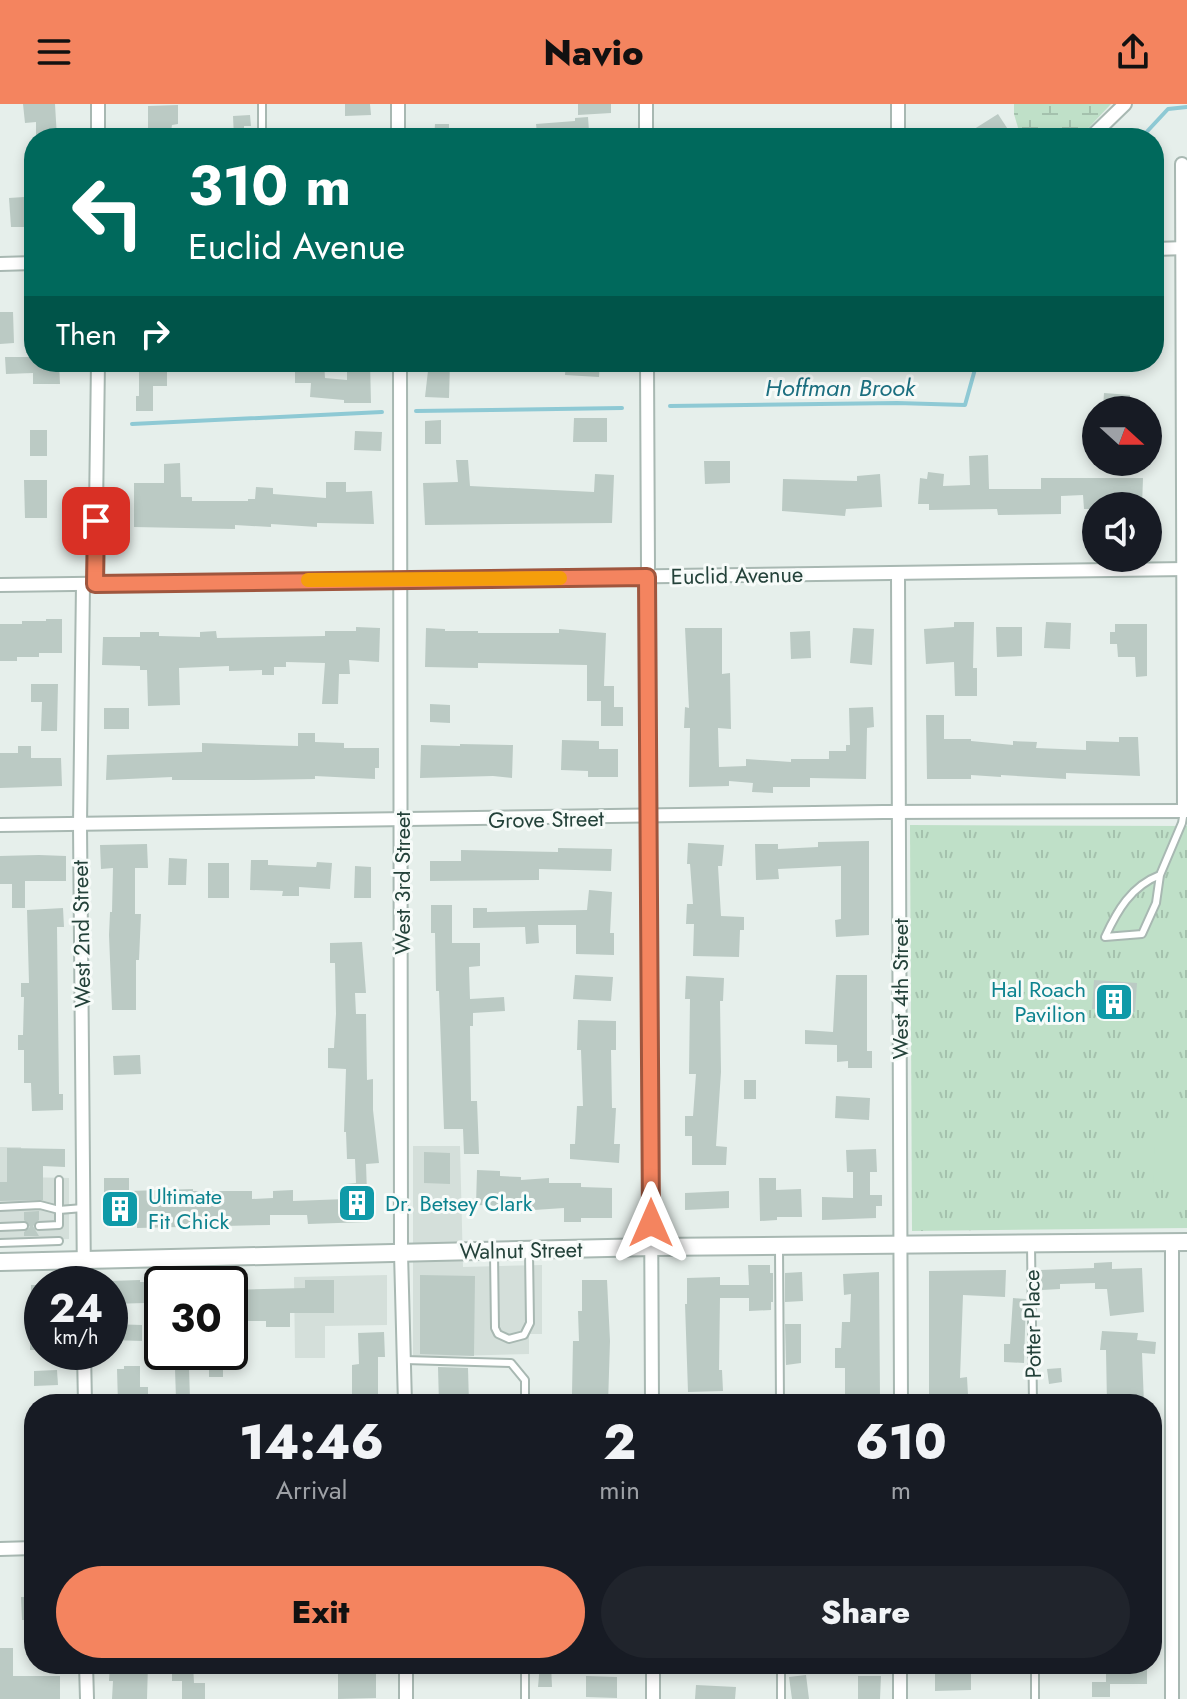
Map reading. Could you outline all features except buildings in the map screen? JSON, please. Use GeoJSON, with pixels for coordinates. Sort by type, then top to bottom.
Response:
{"type":"FeatureCollection","features":[{"type":"Feature","properties":{"kind":"street"},"geometry":{"type":"LineString","coordinates":[[98,104],[98,128]]}},
{"type":"Feature","properties":{"kind":"street"},"geometry":{"type":"LineString","coordinates":[[398,104],[398,128]]}},
{"type":"Feature","properties":{"kind":"street"},"geometry":{"type":"LineString","coordinates":[[646,104],[646,128]]}},
{"type":"Feature","properties":{"kind":"street"},"geometry":{"type":"LineString","coordinates":[[898,104],[898,128]]}},
{"type":"Feature","properties":{"kind":"street"},"geometry":{"type":"LineString","coordinates":[[1100,128],[1125,104]]}},
{"type":"Feature","properties":{"kind":"street"},"geometry":{"type":"LineString","coordinates":[[1182,164],[1185,248],[1186,811]]}},
{"type":"Feature","properties":{"kind":"street"},"geometry":{"type":"LineString","coordinates":[[1164,249],[1185,248]]}},
{"type":"Feature","properties":{"kind":"street"},"geometry":{"type":"LineString","coordinates":[[0,264],[24,263]]}},
{"type":"Feature","properties":{"kind":"street","name":"West 2nd Street"},"geometry":{"type":"LineString","coordinates":[[84,1266],[80,825],[98,372]]}},
{"type":"Feature","properties":{"kind":"street","name":"West 3rd Street"},"geometry":{"type":"LineString","coordinates":[[400,372],[401,1253],[405,1394]]}},
{"type":"Feature","properties":{"kind":"street"},"geometry":{"type":"LineString","coordinates":[[647,372],[652,1394]]}},
{"type":"Feature","properties":{"kind":"street","name":"Euclid Avenue"},"geometry":{"type":"LineString","coordinates":[[0,585],[1185,569]]}},
{"type":"Feature","properties":{"kind":"street","name":"West 4th Street"},"geometry":{"type":"LineString","coordinates":[[898,573],[901,1394]]}},
{"type":"Feature","properties":{"kind":"street","name":"Grove Street"},"geometry":{"type":"LineString","coordinates":[[0,825],[1186,811]]}},
{"type":"Feature","properties":{"kind":"street"},"geometry":{"type":"LineString","coordinates":[[1172,1699],[1171,1430],[1179,1242]]}},
{"type":"Feature","properties":{"kind":"street","name":"Walnut Street"},"geometry":{"type":"LineString","coordinates":[[0,1262],[652,1247],[1179,1242]]}},
{"type":"Feature","properties":{"kind":"street"},"geometry":{"type":"LineString","coordinates":[[84,1370],[85,1394]]}},
{"type":"Feature","properties":{"kind":"street"},"geometry":{"type":"LineString","coordinates":[[1171,1430],[1187,1429]]}},
{"type":"Feature","properties":{"kind":"street"},"geometry":{"type":"LineString","coordinates":[[1171,1521],[1187,1520]]}},
{"type":"Feature","properties":{"kind":"street"},"geometry":{"type":"LineString","coordinates":[[0,1549],[24,1548]]}},
{"type":"Feature","properties":{"kind":"street"},"geometry":{"type":"LineString","coordinates":[[1172,1639],[1187,1638]]}},
{"type":"Feature","properties":{"kind":"street"},"geometry":{"type":"LineString","coordinates":[[86,1674],[87,1699]]}},
{"type":"Feature","properties":{"kind":"street"},"geometry":{"type":"LineString","coordinates":[[406,1674],[406,1699]]}},
{"type":"Feature","properties":{"kind":"street"},"geometry":{"type":"LineString","coordinates":[[653,1674],[653,1699]]}},
{"type":"Feature","properties":{"kind":"street"},"geometry":{"type":"LineString","coordinates":[[900,1674],[900,1699]]}},
{"type":"Feature","properties":{"kind":"lane"},"geometry":{"type":"LineString","coordinates":[[262,104],[262,128]]}},
{"type":"Feature","properties":{"kind":"lane"},"geometry":{"type":"LineString","coordinates":[[1160,875],[1149,879],[1120,905],[1105,937],[1142,934],[1156,903],[1160,875],[1186,811]]}},
{"type":"Feature","properties":{"kind":"lane"},"geometry":{"type":"LineString","coordinates":[[59,1180],[59,1260]]}},
{"type":"Feature","properties":{"kind":"lane"},"geometry":{"type":"LineString","coordinates":[[0,1207],[40,1205],[59,1210],[83,1208]]}},
{"type":"Feature","properties":{"kind":"lane"},"geometry":{"type":"LineString","coordinates":[[39,1226],[59,1225]]}},
{"type":"Feature","properties":{"kind":"lane"},"geometry":{"type":"LineString","coordinates":[[0,1227],[24,1226]]}},
{"type":"Feature","properties":{"kind":"lane"},"geometry":{"type":"LineString","coordinates":[[0,1243],[59,1241]]}},
{"type":"Feature","properties":{"kind":"lane","name":"Potter Place"},"geometry":{"type":"LineString","coordinates":[[1031,1244],[1033,1394]]}},
{"type":"Feature","properties":{"kind":"lane"},"geometry":{"type":"LineString","coordinates":[[779,1247],[780,1394]]}},
{"type":"Feature","properties":{"kind":"lane"},"geometry":{"type":"LineString","coordinates":[[494,1250],[495,1328],[498,1334],[509,1339],[519,1339],[530,1323],[529,1250]]}},
{"type":"Feature","properties":{"kind":"lane"},"geometry":{"type":"LineString","coordinates":[[405,1360],[511,1363],[525,1380],[525,1394]]}},
{"type":"Feature","properties":{"kind":"lane"},"geometry":{"type":"LineString","coordinates":[[525,1674],[525,1699]]}},
{"type":"Feature","properties":{"kind":"lane"},"geometry":{"type":"LineString","coordinates":[[781,1674],[781,1699]]}},
{"type":"Feature","properties":{"kind":"lane"},"geometry":{"type":"LineString","coordinates":[[1035,1674],[1035,1699]]}},
{"type":"Feature","properties":{"kind":"shaded area"},"geometry":{"type":"Polygon","coordinates":[[[413,1146],[460,1146],[463,1267],[542,1265],[542,1334],[529,1334],[529,1354],[413,1357],[413,1146]]]}},
{"type":"Feature","properties":{"kind":"shaded area"},"geometry":{"type":"Polygon","coordinates":[[[0,1147],[21,1147],[21,1177],[69,1178],[69,1239],[0,1242],[0,1147]]]}},
{"type":"Feature","properties":{"kind":"shaded area"},"geometry":{"type":"Polygon","coordinates":[[[387,1275],[387,1325],[325,1326],[325,1358],[295,1358],[294,1277],[387,1275]]]}},
{"type":"Feature","properties":{"kind":"green space"},"geometry":{"type":"Polygon","coordinates":[[[1014,104],[1111,104],[1088,128],[1018,128],[1014,104]]]}},
{"type":"Feature","properties":{"kind":"green space"},"geometry":{"type":"Polygon","coordinates":[[[910,825],[1187,826],[1187,1228],[912,1231],[910,825]]]}},
{"type":"Feature","properties":{"kind":"green space"},"geometry":{"type":"Polygon","coordinates":[[[1155,1126],[1187,1127],[1187,1183],[1153,1183],[1155,1126]]]}},
{"type":"Feature","properties":{"kind":"waterway","name":"Hoffman Brook"},"geometry":{"type":"LineString","coordinates":[[1150,128],[1168,109],[1187,107]]}},
{"type":"Feature","properties":{"kind":"waterway","name":"Hoffman Brook"},"geometry":{"type":"LineString","coordinates":[[670,406],[965,405],[974,372]]}},
{"type":"Feature","properties":{"kind":"waterway","name":"Hoffman Brook"},"geometry":{"type":"LineString","coordinates":[[416,411],[622,408]]}},
{"type":"Feature","properties":{"kind":"waterway","name":"Hoffman Brook"},"geometry":{"type":"LineString","coordinates":[[132,424],[382,412]]}},
{"type":"Feature","properties":{"kind":"slow traffic"},"geometry":{"type":"LineString","coordinates":[[308,580],[560,578]]}},
{"type":"Feature","properties":{"kind":"place","name":"Hal Roach Pavilion"},"geometry":{"type":"Point","coordinates":[1114,1002]}},
{"type":"Feature","properties":{"kind":"place","name":"Dr. Betsey Clark"},"geometry":{"type":"Point","coordinates":[357,1203]}},
{"type":"Feature","properties":{"kind":"place","name":"Ultimate Fit Chick"},"geometry":{"type":"Point","coordinates":[120,1209]}},
{"type":"Feature","properties":{"kind":"route"},"geometry":{"type":"LineString","coordinates":[[96,521],[95,584],[647,577],[651,1223]]}}]}
